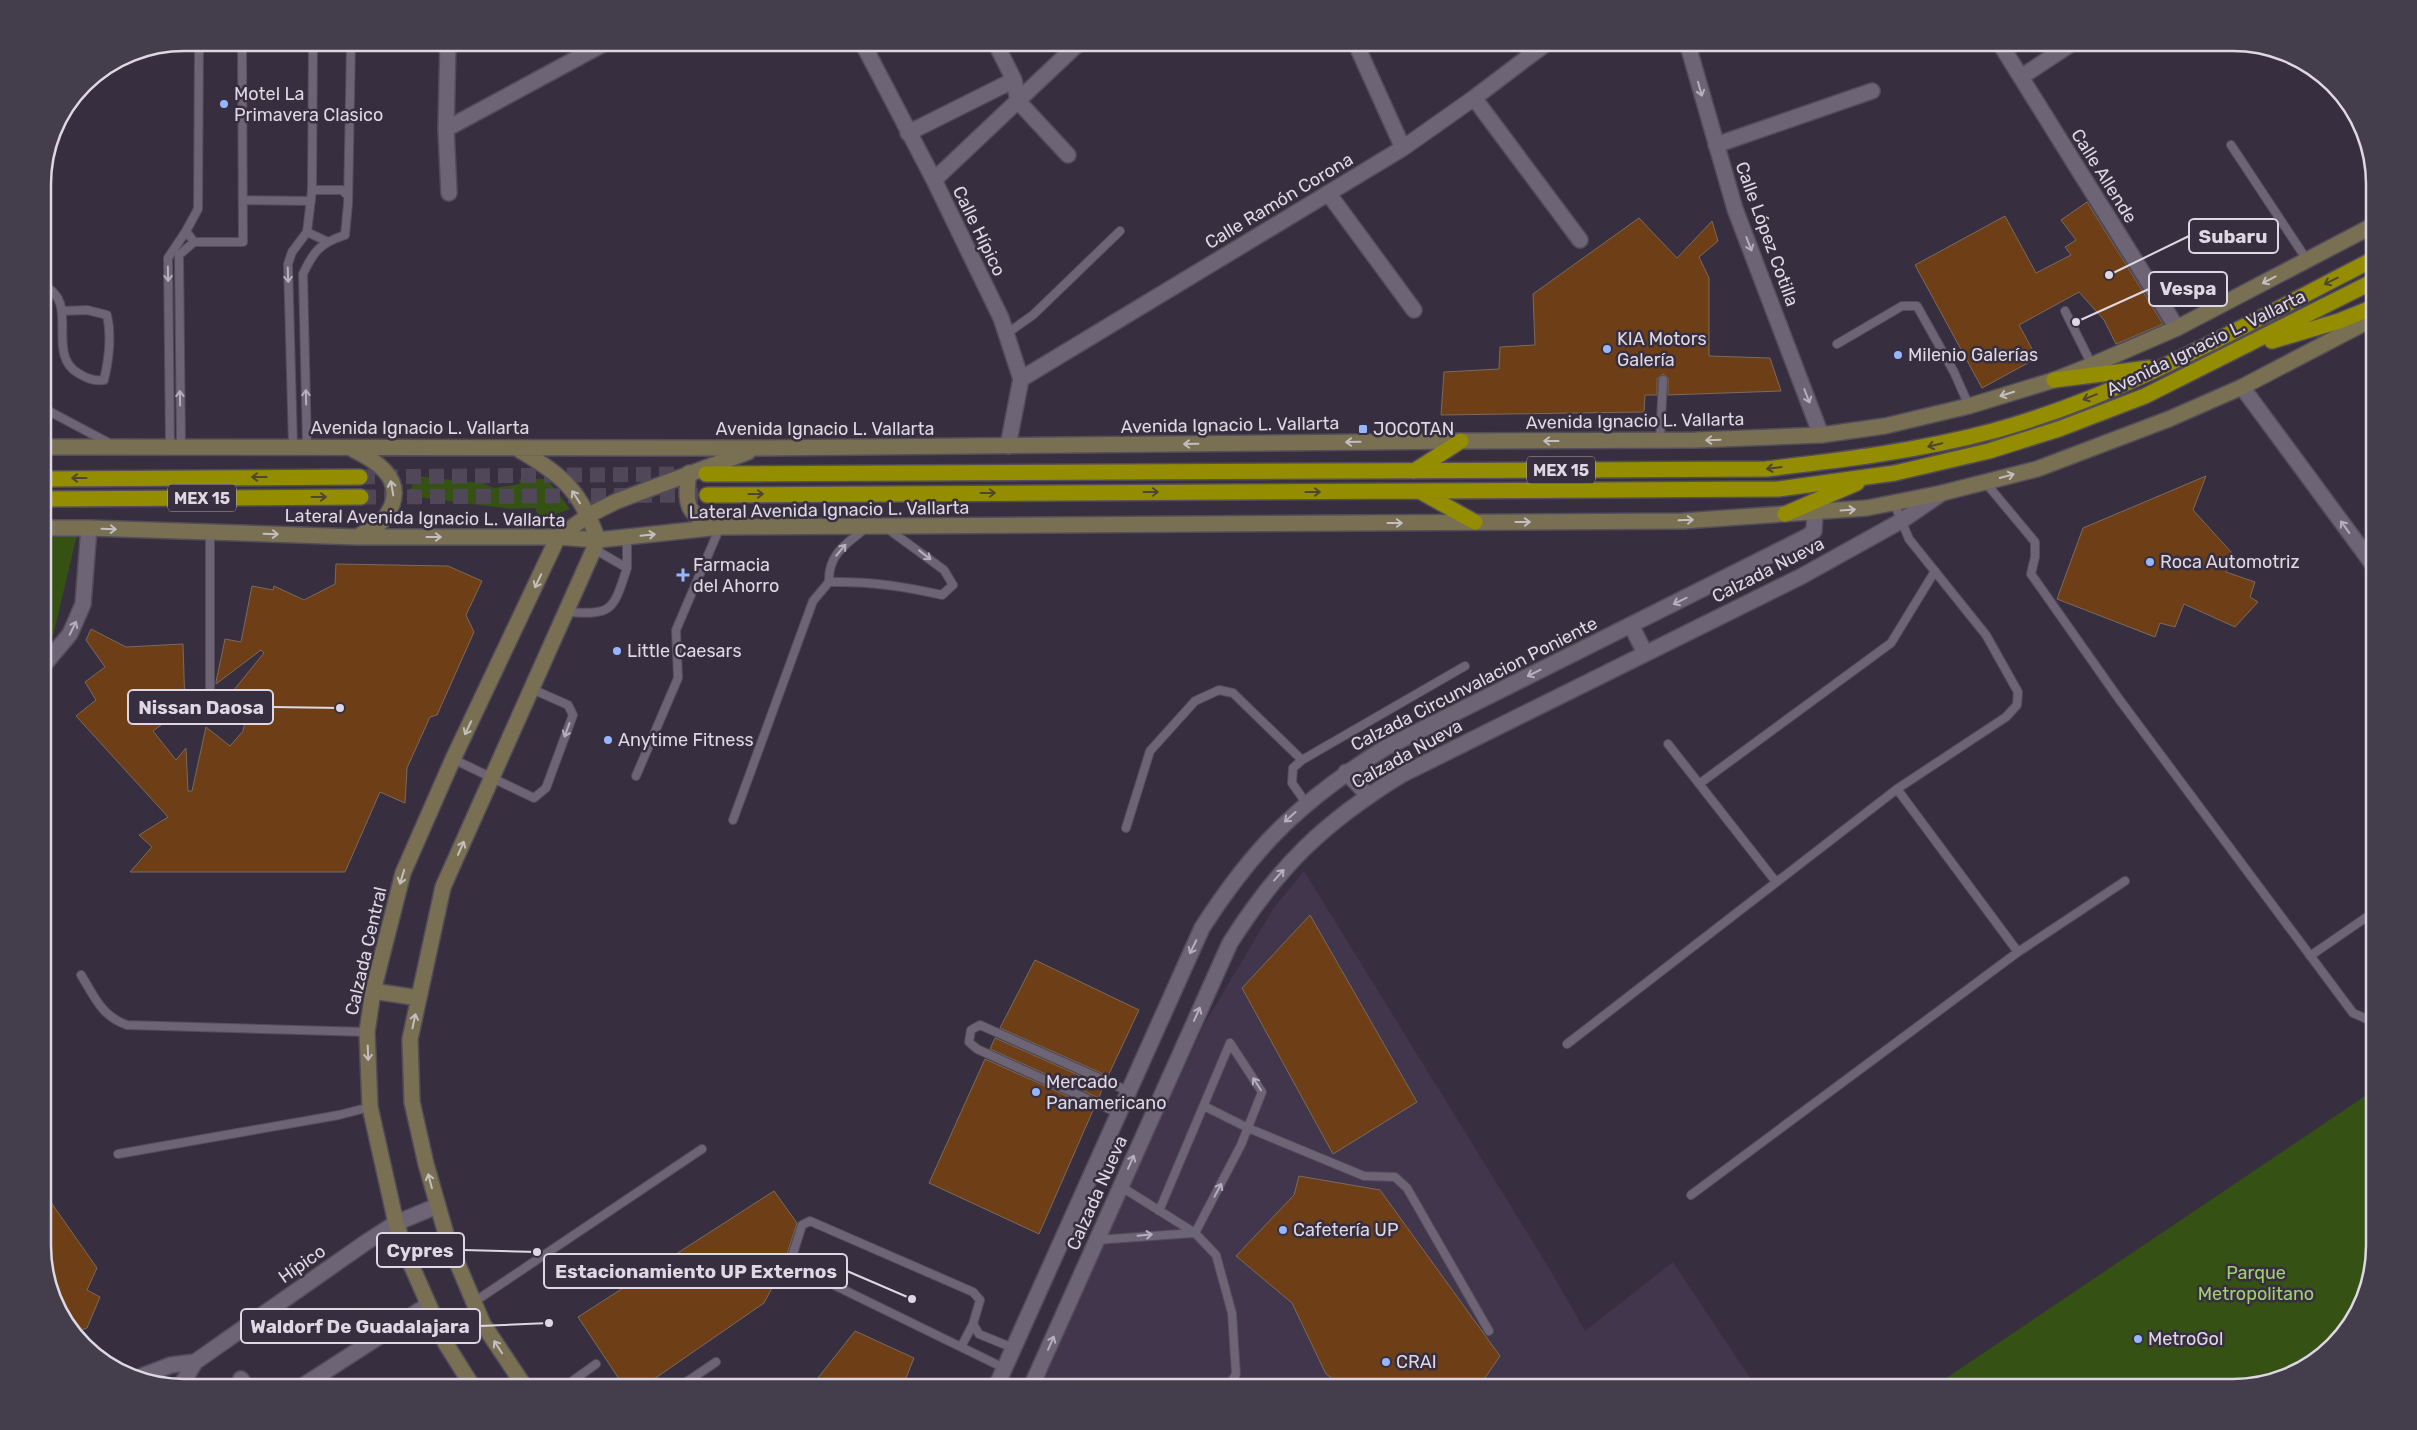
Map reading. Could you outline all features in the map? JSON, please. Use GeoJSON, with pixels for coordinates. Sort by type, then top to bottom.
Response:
{"type":"FeatureCollection","features":[{"type":"Feature","properties":{"kind":"highway","name":"Avenida Ignacio L. Vallarta"},"geometry":{"type":"LineString","coordinates":[[706,474],[1766,470],[1897,452],[1994,430],[2074,404],[2163,366],[2365,264]]}},
{"type":"Feature","properties":{"kind":"highway","name":"Avenida Ignacio L. Vallarta"},"geometry":{"type":"LineString","coordinates":[[707,495],[1778,489],[1896,473],[1989,450],[2059,429],[2145,396],[2365,286]]}},
{"type":"Feature","properties":{"kind":"highway"},"geometry":{"type":"LineString","coordinates":[[2235,352],[2365,310]]}},
{"type":"Feature","properties":{"kind":"highway"},"geometry":{"type":"LineString","coordinates":[[2054,380],[2163,366]]}},
{"type":"Feature","properties":{"kind":"highway"},"geometry":{"type":"LineString","coordinates":[[1414,471],[1461,441]]}},
{"type":"Feature","properties":{"kind":"highway","name":"MEX 15"},"geometry":{"type":"LineString","coordinates":[[52,479],[360,476]]}},
{"type":"Feature","properties":{"kind":"highway"},"geometry":{"type":"LineString","coordinates":[[1785,514],[1872,476]]}},
{"type":"Feature","properties":{"kind":"highway"},"geometry":{"type":"LineString","coordinates":[[1420,491],[1475,522]]}},
{"type":"Feature","properties":{"kind":"highway","name":"MEX 15"},"geometry":{"type":"LineString","coordinates":[[52,499],[361,497]]}},
{"type":"Feature","properties":{"kind":"street"},"geometry":{"type":"LineString","coordinates":[[1359,51],[1403,148]]}},
{"type":"Feature","properties":{"kind":"street","name":"Calle Ramón Corona"},"geometry":{"type":"LineString","coordinates":[[1021,379],[1403,148],[1536,51]]}},
{"type":"Feature","properties":{"kind":"street","name":"Calle López Cotilla"},"geometry":{"type":"LineString","coordinates":[[1690,51],[1735,209],[1821,435]]}},
{"type":"Feature","properties":{"kind":"street","name":"Calle Allende"},"geometry":{"type":"LineString","coordinates":[[2006,51],[2177,328]]}},
{"type":"Feature","properties":{"kind":"street"},"geometry":{"type":"LineString","coordinates":[[2021,76],[2060,51]]}},
{"type":"Feature","properties":{"kind":"street"},"geometry":{"type":"LineString","coordinates":[[448,52],[446,129],[449,193]]}},
{"type":"Feature","properties":{"kind":"street"},"geometry":{"type":"LineString","coordinates":[[446,129],[589,52]]}},
{"type":"Feature","properties":{"kind":"street","name":"Calle Hípico"},"geometry":{"type":"LineString","coordinates":[[867,52],[934,180],[1001,318],[1021,379],[1008,446]]}},
{"type":"Feature","properties":{"kind":"street"},"geometry":{"type":"LineString","coordinates":[[1000,52],[1014,80],[1018,101],[1068,155]]}},
{"type":"Feature","properties":{"kind":"street"},"geometry":{"type":"LineString","coordinates":[[934,180],[1070,52]]}},
{"type":"Feature","properties":{"kind":"street"},"geometry":{"type":"LineString","coordinates":[[908,133],[1014,80]]}},
{"type":"Feature","properties":{"kind":"street"},"geometry":{"type":"LineString","coordinates":[[1716,145],[1872,91]]}},
{"type":"Feature","properties":{"kind":"street"},"geometry":{"type":"LineString","coordinates":[[1474,98],[1580,240]]}},
{"type":"Feature","properties":{"kind":"street"},"geometry":{"type":"LineString","coordinates":[[1328,193],[1414,310]]}},
{"type":"Feature","properties":{"kind":"street","name":"Avenida Ignacio L. Vallarta"},"geometry":{"type":"LineString","coordinates":[[52,447],[759,448],[1461,441],[1660,441],[1821,435],[1885,426],[1969,406],[2054,380],[2177,328],[2365,230]]}},
{"type":"Feature","properties":{"kind":"street"},"geometry":{"type":"LineString","coordinates":[[1475,522],[1683,521],[1867,508],[1942,493],[2037,469],[2169,420],[2242,387],[2365,323]]}},
{"type":"Feature","properties":{"kind":"street"},"geometry":{"type":"LineString","coordinates":[[2242,387],[2365,554]]}},
{"type":"Feature","properties":{"kind":"street"},"geometry":{"type":"LineString","coordinates":[[515,447],[558,474],[589,515],[596,545],[443,887],[410,1039],[412,1102],[437,1206],[448,1241],[483,1324],[519,1379]]}},
{"type":"Feature","properties":{"kind":"street"},"geometry":{"type":"LineString","coordinates":[[348,448],[370,458],[380,466],[394,487],[393,500],[388,514],[379,524],[357,537]]}},
{"type":"Feature","properties":{"kind":"street"},"geometry":{"type":"LineString","coordinates":[[558,537],[589,515],[617,501],[759,448]]}},
{"type":"Feature","properties":{"kind":"street"},"geometry":{"type":"LineString","coordinates":[[689,473],[686,496],[692,513],[701,520],[720,527]]}},
{"type":"Feature","properties":{"kind":"street","name":"Calzada Nueva"},"geometry":{"type":"LineString","coordinates":[[1035,1379],[1212,980],[1235,935],[1270,884],[1301,850],[1331,822],[1368,795],[1444,752],[1802,576],[1901,521],[1942,493]]}},
{"type":"Feature","properties":{"kind":"street","name":"Calzada Circunvalacion Poniente"},"geometry":{"type":"LineString","coordinates":[[1000,1379],[1202,928],[1246,864],[1279,827],[1346,772],[1423,728],[1808,536],[1814,532],[1815,512]]}},
{"type":"Feature","properties":{"kind":"street","name":"Lateral Avenida Ignacio L. Vallarta"},"geometry":{"type":"LineString","coordinates":[[52,528],[357,537],[558,537],[596,545],[627,538],[720,527],[1475,522]]}},
{"type":"Feature","properties":{"kind":"street"},"geometry":{"type":"LineString","coordinates":[[52,655],[70,634],[83,604],[89,528]]}},
{"type":"Feature","properties":{"kind":"street","name":"Calzada Central"},"geometry":{"type":"LineString","coordinates":[[467,1379],[446,1344],[428,1305],[396,1223],[370,1107],[367,1032],[373,991],[403,873],[453,759],[558,537]]}},
{"type":"Feature","properties":{"kind":"street"},"geometry":{"type":"LineString","coordinates":[[1632,625],[1645,653]]}},
{"type":"Feature","properties":{"kind":"street"},"geometry":{"type":"LineString","coordinates":[[1346,772],[1368,795]]}},
{"type":"Feature","properties":{"kind":"street"},"geometry":{"type":"LineString","coordinates":[[373,991],[419,998]]}},
{"type":"Feature","properties":{"kind":"street","name":"Hípico"},"geometry":{"type":"LineString","coordinates":[[185,1379],[195,1362],[396,1223],[437,1206]]}},
{"type":"Feature","properties":{"kind":"street"},"geometry":{"type":"LineString","coordinates":[[315,1379],[428,1305]]}},
{"type":"Feature","properties":{"kind":"street","name":"Hípico"},"geometry":{"type":"LineString","coordinates":[[148,1374],[171,1365],[195,1362]]}},
{"type":"Feature","properties":{"kind":"lane"},"geometry":{"type":"LineString","coordinates":[[175,446],[168,258],[198,209],[199,52]]}},
{"type":"Feature","properties":{"kind":"lane"},"geometry":{"type":"LineString","coordinates":[[175,446],[178,255],[194,242],[243,242],[242,52]]}},
{"type":"Feature","properties":{"kind":"lane"},"geometry":{"type":"LineString","coordinates":[[300,446],[288,264],[295,247],[308,232],[312,190],[313,52]]}},
{"type":"Feature","properties":{"kind":"lane"},"geometry":{"type":"LineString","coordinates":[[300,446],[303,274],[310,259],[326,241],[345,235],[348,196],[350,52]]}},
{"type":"Feature","properties":{"kind":"lane"},"geometry":{"type":"LineString","coordinates":[[2231,145],[2307,260]]}},
{"type":"Feature","properties":{"kind":"lane"},"geometry":{"type":"LineString","coordinates":[[312,190],[342,190],[348,196]]}},
{"type":"Feature","properties":{"kind":"lane"},"geometry":{"type":"LineString","coordinates":[[243,200],[311,201]]}},
{"type":"Feature","properties":{"kind":"lane"},"geometry":{"type":"LineString","coordinates":[[186,231],[194,242]]}},
{"type":"Feature","properties":{"kind":"lane"},"geometry":{"type":"LineString","coordinates":[[1006,334],[1033,315],[1120,231]]}},
{"type":"Feature","properties":{"kind":"lane"},"geometry":{"type":"LineString","coordinates":[[308,232],[326,241]]}},
{"type":"Feature","properties":{"kind":"lane"},"geometry":{"type":"LineString","coordinates":[[52,289],[61,302],[65,358],[72,370],[91,381],[104,380],[109,360],[109,326],[107,315],[87,310],[62,311]]}},
{"type":"Feature","properties":{"kind":"lane"},"geometry":{"type":"LineString","coordinates":[[1838,344],[1902,306],[1917,306],[1954,372],[1969,406]]}},
{"type":"Feature","properties":{"kind":"lane"},"geometry":{"type":"LineString","coordinates":[[2065,311],[2092,365]]}},
{"type":"Feature","properties":{"kind":"lane"},"geometry":{"type":"LineString","coordinates":[[1660,441],[1663,380]]}},
{"type":"Feature","properties":{"kind":"lane"},"geometry":{"type":"LineString","coordinates":[[52,413],[115,446]]}},
{"type":"Feature","properties":{"kind":"lane"},"geometry":{"type":"LineString","coordinates":[[1985,482],[2035,542],[2035,557],[2030,574],[2119,699],[2353,1013],[2366,1019]]}},
{"type":"Feature","properties":{"kind":"lane"},"geometry":{"type":"LineString","coordinates":[[1567,1044],[1897,789],[2006,716],[2017,705],[2018,692],[1986,635],[1909,539],[1894,503]]}},
{"type":"Feature","properties":{"kind":"lane"},"geometry":{"type":"LineString","coordinates":[[829,582],[862,581],[912,588],[942,595],[953,585],[944,570],[885,526]]}},
{"type":"Feature","properties":{"kind":"lane"},"geometry":{"type":"LineString","coordinates":[[636,776],[678,678],[676,630],[720,527]]}},
{"type":"Feature","properties":{"kind":"lane"},"geometry":{"type":"LineString","coordinates":[[733,820],[814,601],[829,582],[828,568],[840,548],[867,527]]}},
{"type":"Feature","properties":{"kind":"lane"},"geometry":{"type":"LineString","coordinates":[[210,532],[210,716]]}},
{"type":"Feature","properties":{"kind":"lane"},"geometry":{"type":"LineString","coordinates":[[566,612],[596,614],[616,602],[627,568],[627,538]]}},
{"type":"Feature","properties":{"kind":"lane"},"geometry":{"type":"LineString","coordinates":[[596,545],[627,568]]}},
{"type":"Feature","properties":{"kind":"lane"},"geometry":{"type":"LineString","coordinates":[[1699,784],[1891,643],[1935,572]]}},
{"type":"Feature","properties":{"kind":"lane"},"geometry":{"type":"LineString","coordinates":[[1306,803],[1292,783],[1294,768],[1302,760],[1465,666]]}},
{"type":"Feature","properties":{"kind":"lane"},"geometry":{"type":"LineString","coordinates":[[453,759],[493,776],[534,798],[546,788],[573,715],[568,705],[532,689]]}},
{"type":"Feature","properties":{"kind":"lane"},"geometry":{"type":"LineString","coordinates":[[1126,828],[1150,751],[1195,701],[1220,690],[1234,693],[1302,760]]}},
{"type":"Feature","properties":{"kind":"lane"},"geometry":{"type":"LineString","coordinates":[[1668,744],[1776,882]]}},
{"type":"Feature","properties":{"kind":"lane"},"geometry":{"type":"LineString","coordinates":[[1897,789],[2018,952]]}},
{"type":"Feature","properties":{"kind":"lane"},"geometry":{"type":"LineString","coordinates":[[1692,1195],[2018,952],[2125,881]]}},
{"type":"Feature","properties":{"kind":"lane"},"geometry":{"type":"LineString","coordinates":[[2310,956],[2366,918]]}},
{"type":"Feature","properties":{"kind":"lane"},"geometry":{"type":"LineString","coordinates":[[81,975],[103,1012],[114,1021],[127,1026],[367,1032]]}},
{"type":"Feature","properties":{"kind":"lane"},"geometry":{"type":"LineString","coordinates":[[1118,1113],[977,1049],[968,1042],[970,1030],[980,1025],[1128,1091]]}},
{"type":"Feature","properties":{"kind":"lane"},"geometry":{"type":"LineString","coordinates":[[1159,1211],[1230,1043],[1262,1092],[1241,1145],[1195,1233]]}},
{"type":"Feature","properties":{"kind":"lane"},"geometry":{"type":"LineString","coordinates":[[1204,1106],[1248,1128],[1364,1176],[1395,1177],[1407,1188],[1488,1331]]}},
{"type":"Feature","properties":{"kind":"lane"},"geometry":{"type":"LineString","coordinates":[[118,1154],[339,1115],[370,1107]]}},
{"type":"Feature","properties":{"kind":"lane"},"geometry":{"type":"LineString","coordinates":[[474,1302],[702,1149]]}},
{"type":"Feature","properties":{"kind":"lane"},"geometry":{"type":"LineString","coordinates":[[1120,1186],[1195,1233],[1216,1255],[1232,1313],[1236,1374],[1233,1379]]}},
{"type":"Feature","properties":{"kind":"lane"},"geometry":{"type":"LineString","coordinates":[[961,1347],[973,1324],[980,1300],[973,1292],[810,1221],[802,1225],[791,1260],[795,1266],[1004,1368]]}},
{"type":"Feature","properties":{"kind":"lane"},"geometry":{"type":"LineString","coordinates":[[1096,1240],[1195,1233]]}},
{"type":"Feature","properties":{"kind":"lane"},"geometry":{"type":"LineString","coordinates":[[973,1324],[979,1334],[1013,1348]]}},
{"type":"Feature","properties":{"kind":"lane"},"geometry":{"type":"LineString","coordinates":[[692,1379],[716,1362]]}},
{"type":"Feature","properties":{"kind":"lane"},"geometry":{"type":"LineString","coordinates":[[576,1379],[596,1364]]}},
{"type":"Feature","properties":{"kind":"shaded area"},"geometry":{"type":"Polygon","coordinates":[[[1304,871],[1549,1268],[1585,1331],[1673,1262],[1751,1379],[1045,1379],[1127,1192],[1205,1023],[1273,909],[1304,871]]]}},
{"type":"Feature","properties":{"kind":"green space"},"geometry":{"type":"Polygon","coordinates":[[[415,476],[482,483],[494,488],[520,484],[519,479],[547,479],[570,509],[540,520],[535,508],[512,509],[409,496],[415,476]]]}},
{"type":"Feature","properties":{"kind":"green space"},"geometry":{"type":"Polygon","coordinates":[[[77,535],[52,637],[52,536],[77,535]]]}},
{"type":"Feature","properties":{"kind":"green space","name":"Parque Metropolitano"},"geometry":{"type":"Polygon","coordinates":[[[2366,1095],[2365,1263],[2356,1297],[2348,1312],[2327,1340],[2314,1351],[2284,1369],[2250,1378],[1945,1379],[2366,1095]]]}},
{"type":"Feature","properties":{"kind":"building"},"geometry":{"type":"Polygon","coordinates":[[[2087,202],[2163,324],[2116,344],[2104,320],[2079,292],[2019,325],[2037,358],[1982,388],[1915,265],[2005,216],[2036,273],[2071,255],[2065,247],[2076,240],[2061,220],[2087,202]]]}},
{"type":"Feature","properties":{"kind":"building"},"geometry":{"type":"Polygon","coordinates":[[[1639,218],[1677,258],[1712,221],[1718,241],[1699,257],[1709,278],[1709,356],[1770,358],[1781,391],[1668,395],[1668,378],[1663,374],[1657,379],[1657,395],[1645,395],[1644,412],[1441,415],[1444,372],[1499,369],[1500,347],[1535,345],[1533,294],[1639,218]]]}},
{"type":"Feature","properties":{"kind":"building","name":"Roca Automotriz"},"geometry":{"type":"Polygon","coordinates":[[[2206,476],[2193,510],[2232,553],[2226,572],[2255,582],[2250,597],[2258,602],[2235,627],[2184,604],[2175,627],[2160,623],[2155,637],[2057,599],[2083,528],[2206,476]]]}},
{"type":"Feature","properties":{"kind":"building"},"geometry":{"type":"Polygon","coordinates":[[[336,564],[448,566],[482,581],[466,615],[474,632],[437,715],[430,717],[407,768],[405,803],[380,792],[345,872],[130,872],[152,847],[139,835],[168,817],[76,716],[96,700],[85,682],[105,667],[86,640],[91,629],[126,647],[183,644],[185,707],[153,731],[176,760],[186,748],[188,791],[192,791],[206,727],[230,746],[243,731],[250,702],[229,696],[264,653],[261,650],[216,684],[216,682],[225,639],[241,642],[252,586],[273,590],[274,586],[304,600],[335,584],[336,564]]]}},
{"type":"Feature","properties":{"kind":"building"},"geometry":{"type":"Polygon","coordinates":[[[1310,915],[1417,1102],[1333,1154],[1242,988],[1310,915]]]}},
{"type":"Feature","properties":{"kind":"building"},"geometry":{"type":"Polygon","coordinates":[[[1035,960],[1139,1010],[1108,1076],[1000,1028],[1035,960]]]}},
{"type":"Feature","properties":{"kind":"building"},"geometry":{"type":"Polygon","coordinates":[[[995,1038],[1103,1086],[1099,1098],[990,1049],[995,1038]]]}},
{"type":"Feature","properties":{"kind":"building"},"geometry":{"type":"Polygon","coordinates":[[[985,1059],[1094,1108],[1039,1234],[929,1183],[985,1059]]]}},
{"type":"Feature","properties":{"kind":"building"},"geometry":{"type":"Polygon","coordinates":[[[1299,1176],[1380,1190],[1500,1356],[1484,1379],[1333,1379],[1326,1374],[1292,1303],[1236,1256],[1294,1195],[1299,1176]]]}},
{"type":"Feature","properties":{"kind":"building"},"geometry":{"type":"Polygon","coordinates":[[[774,1191],[797,1223],[783,1267],[764,1303],[654,1379],[619,1379],[578,1317],[774,1191]]]}},
{"type":"Feature","properties":{"kind":"building"},"geometry":{"type":"Polygon","coordinates":[[[52,1204],[97,1268],[87,1290],[100,1297],[87,1328],[81,1330],[65,1305],[58,1289],[52,1255],[52,1204]]]}},
{"type":"Feature","properties":{"kind":"building"},"geometry":{"type":"Polygon","coordinates":[[[855,1331],[914,1358],[906,1379],[817,1379],[855,1331]]]}},
{"type":"Feature","properties":{"kind":"tunnel"},"geometry":{"type":"LineString","coordinates":[[360,477],[687,474]]}},
{"type":"Feature","properties":{"kind":"tunnel"},"geometry":{"type":"LineString","coordinates":[[361,497],[707,495]]}},
{"type":"Feature","properties":{"kind":"place","name":"Motel La Primavera Clasico"},"geometry":{"type":"Point","coordinates":[224,104]}},
{"type":"Feature","properties":{"kind":"place","name":"Subaru"},"geometry":{"type":"Point","coordinates":[2109,275]}},
{"type":"Feature","properties":{"kind":"place","name":"Vespa"},"geometry":{"type":"Point","coordinates":[2076,322]}},
{"type":"Feature","properties":{"kind":"place","name":"KIA Motors Galería"},"geometry":{"type":"Point","coordinates":[1607,349]}},
{"type":"Feature","properties":{"kind":"place","name":"Milenio Galerías"},"geometry":{"type":"Point","coordinates":[1898,355]}},
{"type":"Feature","properties":{"kind":"place","name":"JOCOTAN"},"geometry":{"type":"Point","coordinates":[1363,429]}},
{"type":"Feature","properties":{"kind":"place","name":"Roca Automotriz"},"geometry":{"type":"Point","coordinates":[2150,562]}},
{"type":"Feature","properties":{"kind":"place","name":"Farmacia del Ahorro"},"geometry":{"type":"Point","coordinates":[683,575]}},
{"type":"Feature","properties":{"kind":"place","name":"Little Caesars"},"geometry":{"type":"Point","coordinates":[617,651]}},
{"type":"Feature","properties":{"kind":"place","name":"Nissan Daosa"},"geometry":{"type":"Point","coordinates":[340,708]}},
{"type":"Feature","properties":{"kind":"place","name":"Anytime Fitness"},"geometry":{"type":"Point","coordinates":[608,740]}},
{"type":"Feature","properties":{"kind":"place","name":"Mercado Panamericano"},"geometry":{"type":"Point","coordinates":[1036,1092]}},
{"type":"Feature","properties":{"kind":"place","name":"Cafetería UP"},"geometry":{"type":"Point","coordinates":[1283,1230]}},
{"type":"Feature","properties":{"kind":"place","name":"Cypres"},"geometry":{"type":"Point","coordinates":[537,1252]}},
{"type":"Feature","properties":{"kind":"place","name":"Estacionamiento UP Externos"},"geometry":{"type":"Point","coordinates":[912,1299]}},
{"type":"Feature","properties":{"kind":"place","name":"Waldorf De Guadalajara"},"geometry":{"type":"Point","coordinates":[549,1323]}},
{"type":"Feature","properties":{"kind":"place","name":"MetroGol"},"geometry":{"type":"Point","coordinates":[2138,1339]}},
{"type":"Feature","properties":{"kind":"place","name":"CRAI"},"geometry":{"type":"Point","coordinates":[1386,1362]}}]}
